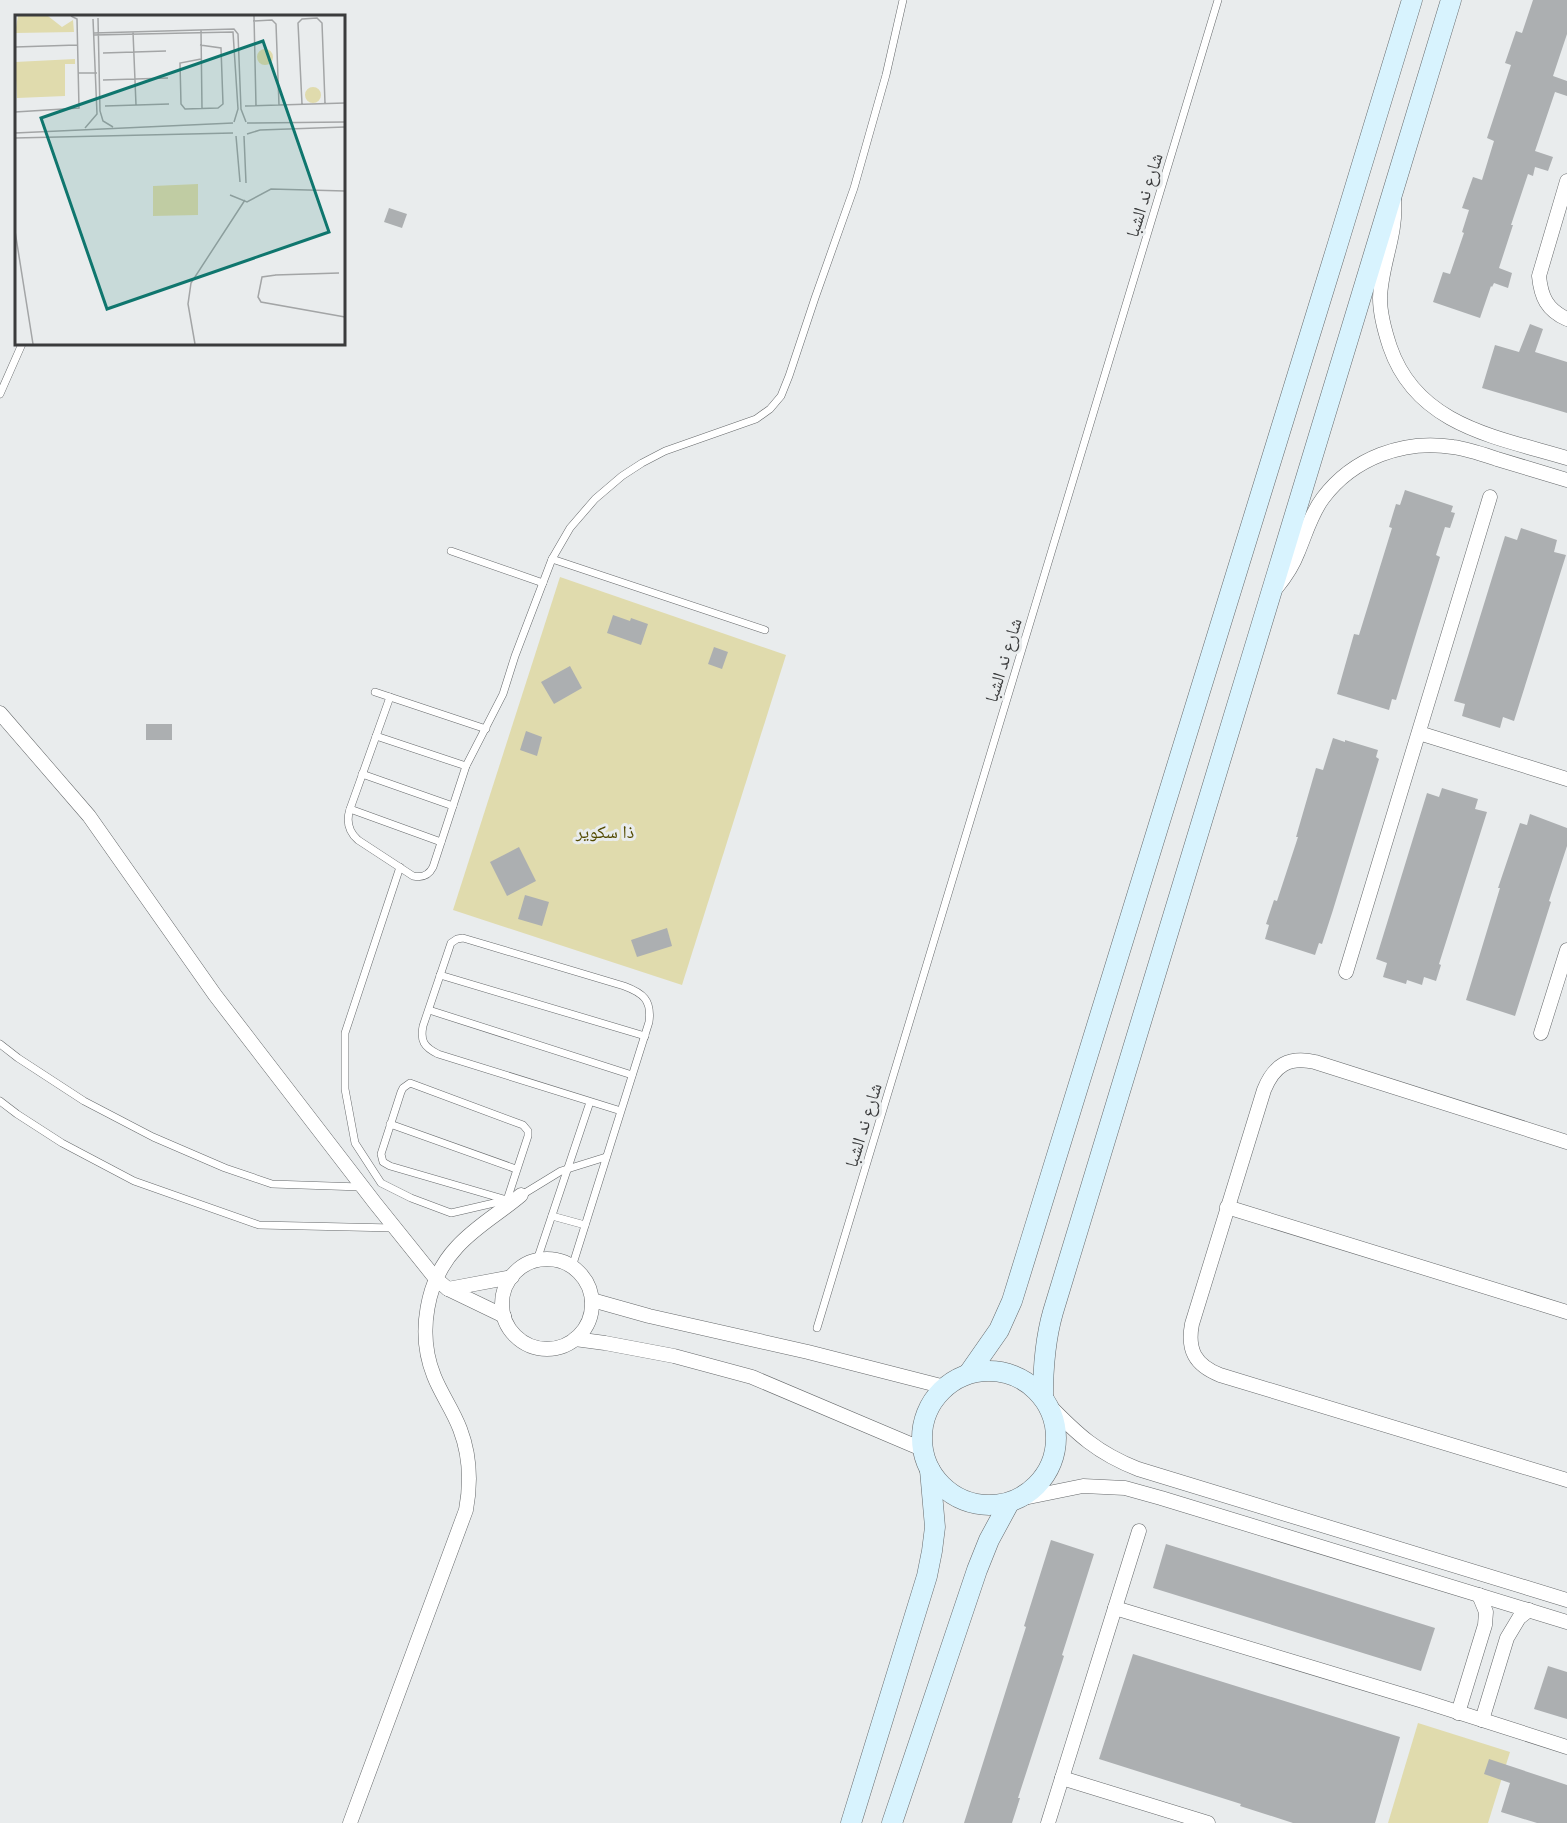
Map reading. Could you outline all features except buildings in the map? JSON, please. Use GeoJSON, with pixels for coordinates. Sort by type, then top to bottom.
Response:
{"type":"FeatureCollection","features":[{"type":"Feature","properties":{"kind":"main road"},"geometry":{"type":"LineString","coordinates":[[969,1373],[995,1337],[1012,1301],[1412,0]]}},
{"type":"Feature","properties":{"kind":"main road"},"geometry":{"type":"LineString","coordinates":[[1045,1400],[1043,1368],[1053,1312],[1451,0]]}},
{"type":"Feature","properties":{"kind":"main road"},"geometry":{"type":"LineString","coordinates":[[985,1370],[1018,1376],[1032,1385],[1045,1400],[1054,1420],[1057,1439],[1054,1457],[1046,1474],[1034,1488],[1014,1501],[993,1506],[963,1501],[939,1483],[930,1470],[922,1449],[922,1432],[933,1400],[945,1387],[969,1373],[985,1370]]}},
{"type":"Feature","properties":{"kind":"main road"},"geometry":{"type":"LineString","coordinates":[[851,1823],[927,1576],[935,1527],[930,1470]]}},
{"type":"Feature","properties":{"kind":"main road"},"geometry":{"type":"LineString","coordinates":[[892,1823],[977,1570],[989,1539],[1014,1501]]}},
{"type":"Feature","properties":{"kind":"street"},"geometry":{"type":"LineString","coordinates":[[1567,181],[1539,276],[1540,291],[1547,305],[1558,315],[1567,319]]}},
{"type":"Feature","properties":{"kind":"street"},"geometry":{"type":"LineString","coordinates":[[1393,193],[1394,230],[1384,264],[1380,302],[1384,330],[1403,375],[1425,402],[1453,421],[1567,458]]}},
{"type":"Feature","properties":{"kind":"street"},"geometry":{"type":"LineString","coordinates":[[1267,601],[1294,562],[1312,517],[1323,498],[1342,477],[1372,458],[1406,447],[1452,446],[1567,480]]}},
{"type":"Feature","properties":{"kind":"street"},"geometry":{"type":"LineString","coordinates":[[1346,972],[1490,497]]}},
{"type":"Feature","properties":{"kind":"street"},"geometry":{"type":"LineString","coordinates":[[0,713],[89,816],[215,995],[436,1279],[448,1289],[504,1316]]}},
{"type":"Feature","properties":{"kind":"street"},"geometry":{"type":"LineString","coordinates":[[1419,733],[1567,779]]}},
{"type":"Feature","properties":{"kind":"street"},"geometry":{"type":"LineString","coordinates":[[1541,1033],[1567,950]]}},
{"type":"Feature","properties":{"kind":"street"},"geometry":{"type":"LineString","coordinates":[[1567,1142],[1315,1062],[1302,1059],[1289,1062],[1278,1068],[1269,1078],[1227,1207],[1190,1337],[1192,1350],[1198,1362],[1208,1370],[1567,1480]]}},
{"type":"Feature","properties":{"kind":"street"},"geometry":{"type":"LineString","coordinates":[[350,1823],[462,1522],[469,1494],[470,1478],[465,1446],[454,1415],[433,1374],[426,1344],[426,1314],[429,1299],[436,1279],[447,1260],[468,1236],[521,1195]]}},
{"type":"Feature","properties":{"kind":"street"},"geometry":{"type":"LineString","coordinates":[[1227,1207],[1567,1312]]}},
{"type":"Feature","properties":{"kind":"street"},"geometry":{"type":"LineString","coordinates":[[448,1289],[512,1276],[537,1260],[555,1260],[572,1267],[586,1281],[592,1300],[588,1323],[575,1339],[561,1347],[540,1349],[530,1346],[513,1334],[504,1316],[503,1295],[512,1276]]}},
{"type":"Feature","properties":{"kind":"street"},"geometry":{"type":"LineString","coordinates":[[592,1300],[649,1316],[808,1352],[945,1387]]}},
{"type":"Feature","properties":{"kind":"street"},"geometry":{"type":"LineString","coordinates":[[575,1339],[645,1350],[752,1377],[922,1449]]}},
{"type":"Feature","properties":{"kind":"street"},"geometry":{"type":"LineString","coordinates":[[1045,1400],[1092,1446],[1138,1469],[1567,1600]]}},
{"type":"Feature","properties":{"kind":"street"},"geometry":{"type":"LineString","coordinates":[[1014,1501],[1083,1486],[1125,1488],[1161,1497],[1567,1622]]}},
{"type":"Feature","properties":{"kind":"street"},"geometry":{"type":"LineString","coordinates":[[1048,1823],[1138,1531]]}},
{"type":"Feature","properties":{"kind":"street"},"geometry":{"type":"LineString","coordinates":[[1458,1713],[1485,1625],[1486,1612],[1479,1595]]}},
{"type":"Feature","properties":{"kind":"street"},"geometry":{"type":"LineString","coordinates":[[1115,1608],[1567,1747]]}},
{"type":"Feature","properties":{"kind":"street"},"geometry":{"type":"LineString","coordinates":[[1482,1720],[1510,1630],[1528,1610]]}},
{"type":"Feature","properties":{"kind":"street"},"geometry":{"type":"LineString","coordinates":[[1062,1778],[1209,1823]]}},
{"type":"Feature","properties":{"kind":"lane"},"geometry":{"type":"LineString","coordinates":[[390,697],[350,809],[348,826],[353,836],[413,876],[423,876],[434,867],[466,766],[503,694],[552,559],[570,528],[595,499],[622,476],[642,463],[665,451],[756,419],[770,409],[781,396],[854,188],[886,75],[903,0]]}},
{"type":"Feature","properties":{"kind":"lane","name":"شارع ند الشبا"},"geometry":{"type":"LineString","coordinates":[[817,1328],[1218,0]]}},
{"type":"Feature","properties":{"kind":"lane"},"geometry":{"type":"LineString","coordinates":[[0,394],[22,345]]}},
{"type":"Feature","properties":{"kind":"lane"},"geometry":{"type":"LineString","coordinates":[[451,551],[543,583]]}},
{"type":"Feature","properties":{"kind":"lane"},"geometry":{"type":"LineString","coordinates":[[552,559],[765,630]]}},
{"type":"Feature","properties":{"kind":"lane"},"geometry":{"type":"LineString","coordinates":[[375,692],[486,729]]}},
{"type":"Feature","properties":{"kind":"lane"},"geometry":{"type":"LineString","coordinates":[[376,736],[466,766]]}},
{"type":"Feature","properties":{"kind":"lane"},"geometry":{"type":"LineString","coordinates":[[362,774],[453,806]]}},
{"type":"Feature","properties":{"kind":"lane"},"geometry":{"type":"LineString","coordinates":[[350,809],[441,842]]}},
{"type":"Feature","properties":{"kind":"lane"},"geometry":{"type":"LineString","coordinates":[[400,867],[345,1033],[345,1089],[355,1143],[381,1183],[411,1198],[451,1213],[521,1195],[568,1168],[606,1157]]}},
{"type":"Feature","properties":{"kind":"lane"},"geometry":{"type":"LineString","coordinates":[[572,1267],[645,1036],[650,1012],[648,1003],[634,990],[583,974],[463,938],[451,943],[422,1035],[423,1043],[429,1049],[438,1054],[621,1111]]}},
{"type":"Feature","properties":{"kind":"lane"},"geometry":{"type":"LineString","coordinates":[[440,975],[645,1036]]}},
{"type":"Feature","properties":{"kind":"lane"},"geometry":{"type":"LineString","coordinates":[[429,1010],[633,1075]]}},
{"type":"Feature","properties":{"kind":"lane"},"geometry":{"type":"LineString","coordinates":[[0,1044],[84,1101],[153,1137],[225,1168],[272,1184],[363,1187]]}},
{"type":"Feature","properties":{"kind":"lane"},"geometry":{"type":"LineString","coordinates":[[410,1083],[415,1084],[526,1128],[528,1136],[507,1200],[386,1165],[383,1162],[381,1154],[403,1088],[410,1083]]}},
{"type":"Feature","properties":{"kind":"lane"},"geometry":{"type":"LineString","coordinates":[[0,1101],[63,1143],[134,1181],[259,1225],[396,1228]]}},
{"type":"Feature","properties":{"kind":"lane"},"geometry":{"type":"LineString","coordinates":[[537,1260],[590,1102]]}},
{"type":"Feature","properties":{"kind":"lane"},"geometry":{"type":"LineString","coordinates":[[390,1124],[516,1169]]}},
{"type":"Feature","properties":{"kind":"lane"},"geometry":{"type":"LineString","coordinates":[[552,1216],[585,1225]]}},
{"type":"Feature","properties":{"kind":"green space","name":"ذا سكوير"},"geometry":{"type":"Polygon","coordinates":[[[560,577],[786,655],[682,985],[453,910],[560,577]]]}},
{"type":"Feature","properties":{"kind":"green space"},"geometry":{"type":"Polygon","coordinates":[[[1418,1723],[1510,1752],[1488,1823],[1388,1823],[1418,1723]]]}}]}
